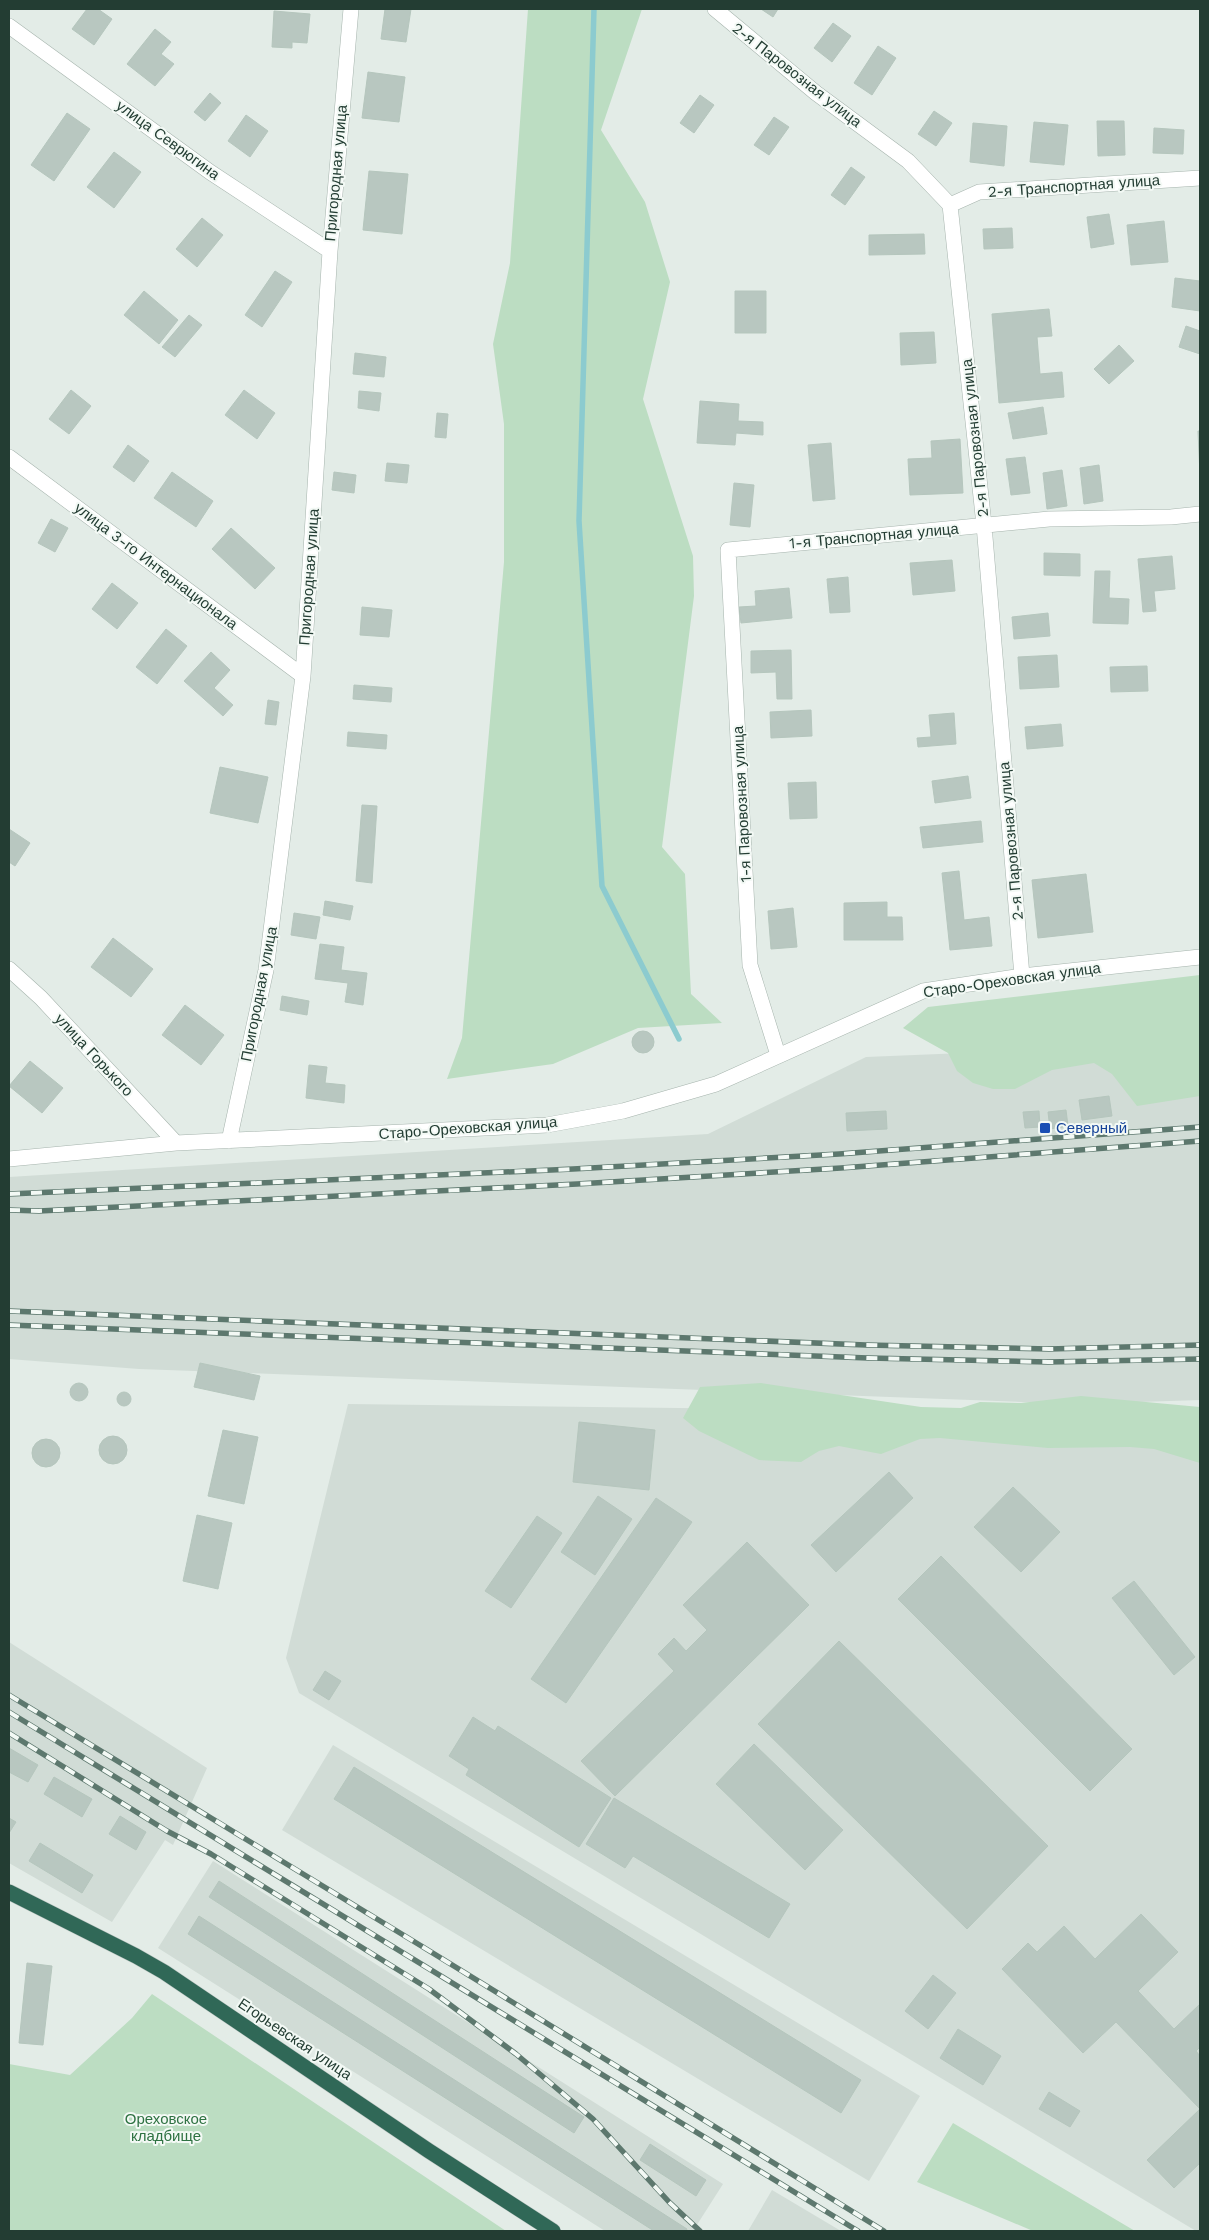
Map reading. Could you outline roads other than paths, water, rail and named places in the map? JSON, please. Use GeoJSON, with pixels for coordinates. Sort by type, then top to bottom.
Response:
{"type":"FeatureCollection","features":[{"type":"Feature","properties":{"kind":"highway","name":"Егорьевская улица"},"geometry":{"type":"LineString","coordinates":[[9,1892],[164,1972],[429,2152],[553,2231]]}},
{"type":"Feature","properties":{"kind":"street","name":"Пригородная улица"},"geometry":{"type":"LineString","coordinates":[[229,1140],[266,970],[303,676],[330,251],[351,9]]}},
{"type":"Feature","properties":{"kind":"street","name":"2-я Паровозная улица"},"geometry":{"type":"LineString","coordinates":[[714,9],[816,92],[908,161],[950,205],[984,525],[1022,976]]}},
{"type":"Feature","properties":{"kind":"street","name":"улица Севрюгина"},"geometry":{"type":"LineString","coordinates":[[9,26],[210,172],[330,251]]}},
{"type":"Feature","properties":{"kind":"street","name":"2-я Транспортная улица"},"geometry":{"type":"LineString","coordinates":[[950,205],[979,192],[1200,178]]}},
{"type":"Feature","properties":{"kind":"street","name":"улица 3-го Интернационала"},"geometry":{"type":"LineString","coordinates":[[9,457],[303,676]]}},
{"type":"Feature","properties":{"kind":"street","name":"1-я Транспортная улица"},"geometry":{"type":"LineString","coordinates":[[728,550],[1049,519],[1171,517],[1200,514]]}},
{"type":"Feature","properties":{"kind":"street","name":"1-я Паровозная улица"},"geometry":{"type":"LineString","coordinates":[[728,550],[750,965],[778,1055]]}},
{"type":"Feature","properties":{"kind":"street","name":"Старо-Ореховская улица"},"geometry":{"type":"LineString","coordinates":[[9,1159],[176,1143],[547,1125],[623,1111],[716,1084],[923,990],[1022,976],[1200,957]]}},
{"type":"Feature","properties":{"kind":"street","name":"улица Горького"},"geometry":{"type":"LineString","coordinates":[[9,969],[41,998],[176,1143]]}},
{"type":"Feature","properties":{"kind":"waterway"},"geometry":{"type":"LineString","coordinates":[[594,9],[579,521],[602,886],[679,1039]]}},
{"type":"Feature","properties":{"kind":"railway"},"geometry":{"type":"LineString","coordinates":[[9,1194],[573,1169],[839,1154],[1200,1127]]}},
{"type":"Feature","properties":{"kind":"railway"},"geometry":{"type":"LineString","coordinates":[[9,1210],[39,1211],[577,1184],[841,1168],[1200,1141]]}},
{"type":"Feature","properties":{"kind":"railway"},"geometry":{"type":"LineString","coordinates":[[9,1311],[866,1345],[1049,1349],[1200,1345]]}},
{"type":"Feature","properties":{"kind":"railway"},"geometry":{"type":"LineString","coordinates":[[9,1325],[868,1358],[1048,1362],[1200,1359]]}},
{"type":"Feature","properties":{"kind":"railway"},"geometry":{"type":"LineString","coordinates":[[9,1695],[884,2231]]}},
{"type":"Feature","properties":{"kind":"railway"},"geometry":{"type":"LineString","coordinates":[[9,1712],[858,2231]]}},
{"type":"Feature","properties":{"kind":"railway"},"geometry":{"type":"LineString","coordinates":[[9,1733],[167,1831],[211,1854],[429,1989],[516,2054],[593,2119],[670,2203],[700,2231]]}},
{"type":"Feature","properties":{"kind":"place","name":"Северный"},"geometry":{"type":"Point","coordinates":[1045,1128]}},
{"type":"Feature","properties":{"kind":"park label","name":"Ореховское кладбище"},"geometry":{"type":"Point","coordinates":[166,2128]}}]}
